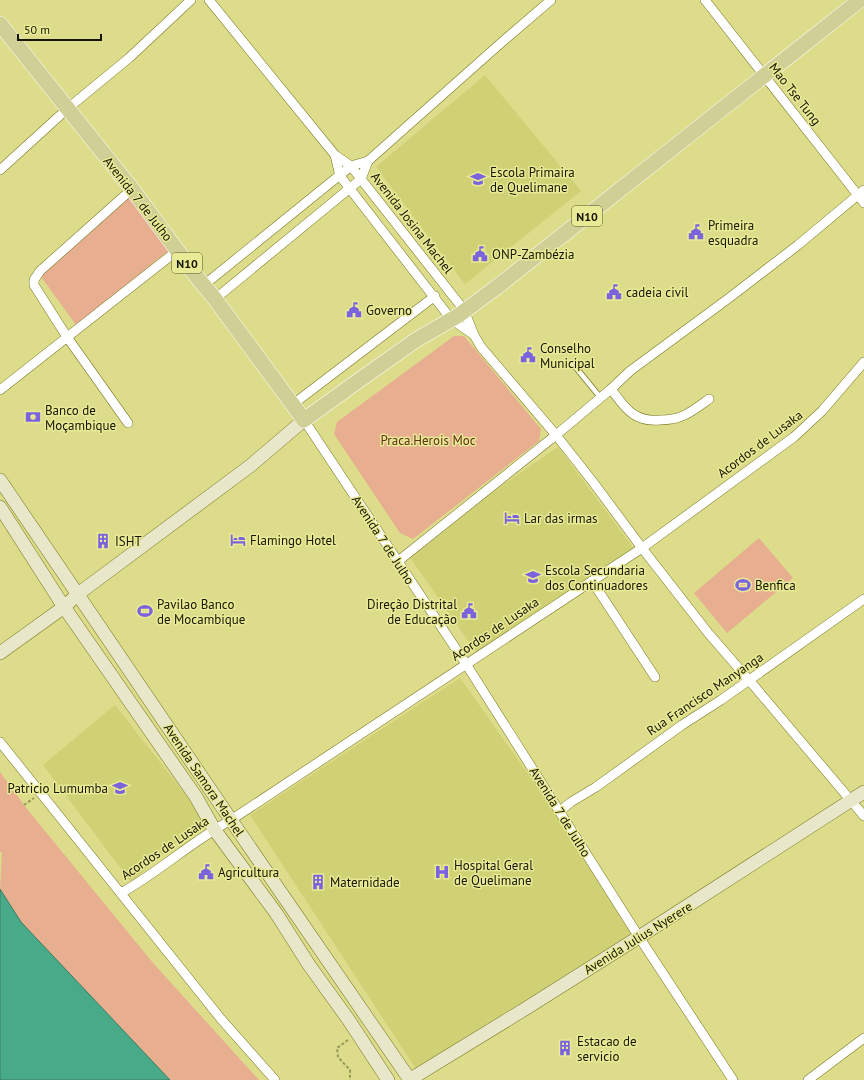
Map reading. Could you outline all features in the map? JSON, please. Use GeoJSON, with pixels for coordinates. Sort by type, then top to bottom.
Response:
{"type":"FeatureCollection","features":[{"type":"Feature","properties":{"kind":"main road","name":"N10"},"geometry":{"type":"LineString","coordinates":[[304,420],[416,340],[459,315],[503,282],[860,0]]}},
{"type":"Feature","properties":{"kind":"main road","name":"Avenida 7 de Julho"},"geometry":{"type":"LineString","coordinates":[[0,24],[132,190],[304,420]]}},
{"type":"Feature","properties":{"kind":"street"},"geometry":{"type":"LineString","coordinates":[[0,170],[67,109],[129,58],[191,0]]}},
{"type":"Feature","properties":{"kind":"street","name":"Avenida Josina Machel"},"geometry":{"type":"LineString","coordinates":[[209,0],[335,156],[351,166],[464,310],[474,335]]}},
{"type":"Feature","properties":{"kind":"street"},"geometry":{"type":"LineString","coordinates":[[204,285],[351,166],[368,161],[551,0]]}},
{"type":"Feature","properties":{"kind":"street","name":"Mao Tse Tung"},"geometry":{"type":"LineString","coordinates":[[705,0],[765,76],[861,192],[864,203]]}},
{"type":"Feature","properties":{"kind":"street","name":"Avenida Josina Machel"},"geometry":{"type":"LineString","coordinates":[[335,156],[340,176],[435,296],[451,319]]}},
{"type":"Feature","properties":{"kind":"street"},"geometry":{"type":"LineString","coordinates":[[215,299],[361,179],[368,161]]}},
{"type":"Feature","properties":{"kind":"street"},"geometry":{"type":"LineString","coordinates":[[128,423],[67,337],[34,286],[34,280],[40,271],[132,190]]}},
{"type":"Feature","properties":{"kind":"street"},"geometry":{"type":"LineString","coordinates":[[397,562],[556,435],[630,371],[792,250],[861,192]]}},
{"type":"Feature","properties":{"kind":"street"},"geometry":{"type":"LineString","coordinates":[[0,390],[178,250]]}},
{"type":"Feature","properties":{"kind":"street"},"geometry":{"type":"LineString","coordinates":[[292,405],[435,296]]}},
{"type":"Feature","properties":{"kind":"street"},"geometry":{"type":"LineString","coordinates":[[451,319],[474,335],[481,347],[556,435],[593,482],[709,634],[864,816]]}},
{"type":"Feature","properties":{"kind":"street","name":"Acordos de Lusaka"},"geometry":{"type":"LineString","coordinates":[[121,893],[137,884],[214,829],[231,820],[642,548],[794,437],[822,411],[864,362]]}},
{"type":"Feature","properties":{"kind":"street"},"geometry":{"type":"LineString","coordinates":[[611,389],[624,406],[633,414],[644,420],[674,420],[691,412],[710,400]]}},
{"type":"Feature","properties":{"kind":"street"},"geometry":{"type":"LineString","coordinates":[[0,653],[250,466],[304,420]]}},
{"type":"Feature","properties":{"kind":"street","name":"Avenida 7 de Julho"},"geometry":{"type":"LineString","coordinates":[[304,420],[466,664],[639,937],[733,1080]]}},
{"type":"Feature","properties":{"kind":"street","name":"Avenida Samora Machel"},"geometry":{"type":"LineString","coordinates":[[0,480],[410,1080]]}},
{"type":"Feature","properties":{"kind":"street","name":"Avenida Samora Machel"},"geometry":{"type":"LineString","coordinates":[[0,507],[64,606],[196,797],[214,829],[276,913],[388,1080]]}},
{"type":"Feature","properties":{"kind":"street"},"geometry":{"type":"LineString","coordinates":[[592,581],[655,677]]}},
{"type":"Feature","properties":{"kind":"street","name":"Rua Francisco Manyanga"},"geometry":{"type":"LineString","coordinates":[[560,811],[864,599]]}},
{"type":"Feature","properties":{"kind":"street"},"geometry":{"type":"LineString","coordinates":[[0,742],[221,1019],[274,1080]]}},
{"type":"Feature","properties":{"kind":"street","name":"Avenida Julius Nyerere"},"geometry":{"type":"LineString","coordinates":[[410,1080],[745,870],[864,792]]}},
{"type":"Feature","properties":{"kind":"street"},"geometry":{"type":"LineString","coordinates":[[808,1080],[864,1038]]}},
{"type":"Feature","properties":{"kind":"lane"},"geometry":{"type":"LineString","coordinates":[[573,364],[600,397]]}},
{"type":"Feature","properties":{"kind":"path"},"geometry":{"type":"LineString","coordinates":[[350,1080],[350,1070],[338,1057],[337,1048],[352,1038]]}},
{"type":"Feature","properties":{"kind":"shaded area","name":"Escola Primaira de Quelimane"},"geometry":{"type":"Polygon","coordinates":[[[485,75],[581,191],[465,284],[376,167],[485,75]]]}},
{"type":"Feature","properties":{"kind":"shaded area"},"geometry":{"type":"Polygon","coordinates":[[[558,447],[635,550],[478,655],[409,556],[484,498],[558,447]]]}},
{"type":"Feature","properties":{"kind":"shaded area","name":"Hospital Geral de Quelimane"},"geometry":{"type":"Polygon","coordinates":[[[460,678],[638,929],[416,1069],[250,815],[460,678]]]}},
{"type":"Feature","properties":{"kind":"shaded area","name":"Patricio Lumumba"},"geometry":{"type":"Polygon","coordinates":[[[115,705],[200,813],[212,812],[131,882],[43,765],[115,705]]]}},
{"type":"Feature","properties":{"kind":"shaded area"},"geometry":{"type":"Polygon","coordinates":[[[0,889],[21,922],[170,1080],[0,1080],[0,889]]]}},
{"type":"Feature","properties":{"kind":"green space"},"geometry":{"type":"Polygon","coordinates":[[[133,192],[178,243],[76,325],[37,271],[133,192]]]}},
{"type":"Feature","properties":{"kind":"green space","name":"Praca.Herois Moc"},"geometry":{"type":"Polygon","coordinates":[[[454,336],[464,336],[541,429],[539,441],[413,539],[400,533],[334,434],[337,422],[454,336]]]}},
{"type":"Feature","properties":{"kind":"green space","name":"Benfica"},"geometry":{"type":"Polygon","coordinates":[[[759,538],[793,578],[727,633],[694,593],[759,538]]]}},
{"type":"Feature","properties":{"kind":"green space"},"geometry":{"type":"Polygon","coordinates":[[[0,772],[27,809],[153,963],[259,1080],[170,1080],[21,922],[0,889],[2,853],[0,852],[0,772]]]}},
{"type":"Feature","properties":{"kind":"place","name":"Escola Primaira de Quelimane"},"geometry":{"type":"Point","coordinates":[478,179]}},
{"type":"Feature","properties":{"kind":"place","name":"Primeira esquadra"},"geometry":{"type":"Point","coordinates":[696,232]}},
{"type":"Feature","properties":{"kind":"place","name":"ONP-Zambézia"},"geometry":{"type":"Point","coordinates":[480,254]}},
{"type":"Feature","properties":{"kind":"place","name":"cadeia civil"},"geometry":{"type":"Point","coordinates":[614,292]}},
{"type":"Feature","properties":{"kind":"place","name":"Governo"},"geometry":{"type":"Point","coordinates":[354,310]}},
{"type":"Feature","properties":{"kind":"place","name":"Conselho Municipal"},"geometry":{"type":"Point","coordinates":[528,355]}},
{"type":"Feature","properties":{"kind":"place","name":"Banco de Moçambique"},"geometry":{"type":"Point","coordinates":[33,417]}},
{"type":"Feature","properties":{"kind":"place","name":"Lar das irmas"},"geometry":{"type":"Point","coordinates":[512,518]}},
{"type":"Feature","properties":{"kind":"place","name":"Flamingo Hotel"},"geometry":{"type":"Point","coordinates":[238,540]}},
{"type":"Feature","properties":{"kind":"place","name":"ISHT"},"geometry":{"type":"Point","coordinates":[103,541]}},
{"type":"Feature","properties":{"kind":"place","name":"Escola Secundaria dos Continuadores"},"geometry":{"type":"Point","coordinates":[533,577]}},
{"type":"Feature","properties":{"kind":"place","name":"Benfica"},"geometry":{"type":"Point","coordinates":[743,585]}},
{"type":"Feature","properties":{"kind":"place","name":"Pavilao Banco de Mocambique"},"geometry":{"type":"Point","coordinates":[145,611]}},
{"type":"Feature","properties":{"kind":"place","name":"Direção Distrital de Educação"},"geometry":{"type":"Point","coordinates":[469,611]}},
{"type":"Feature","properties":{"kind":"place","name":"Patricio Lumumba"},"geometry":{"type":"Point","coordinates":[120,788]}},
{"type":"Feature","properties":{"kind":"place","name":"Agricultura"},"geometry":{"type":"Point","coordinates":[206,872]}},
{"type":"Feature","properties":{"kind":"place","name":"Hospital Geral de Quelimane"},"geometry":{"type":"Point","coordinates":[442,872]}},
{"type":"Feature","properties":{"kind":"place","name":"Maternidade"},"geometry":{"type":"Point","coordinates":[318,882]}},
{"type":"Feature","properties":{"kind":"place","name":"Estacao de servicio"},"geometry":{"type":"Point","coordinates":[565,1048]}}]}
